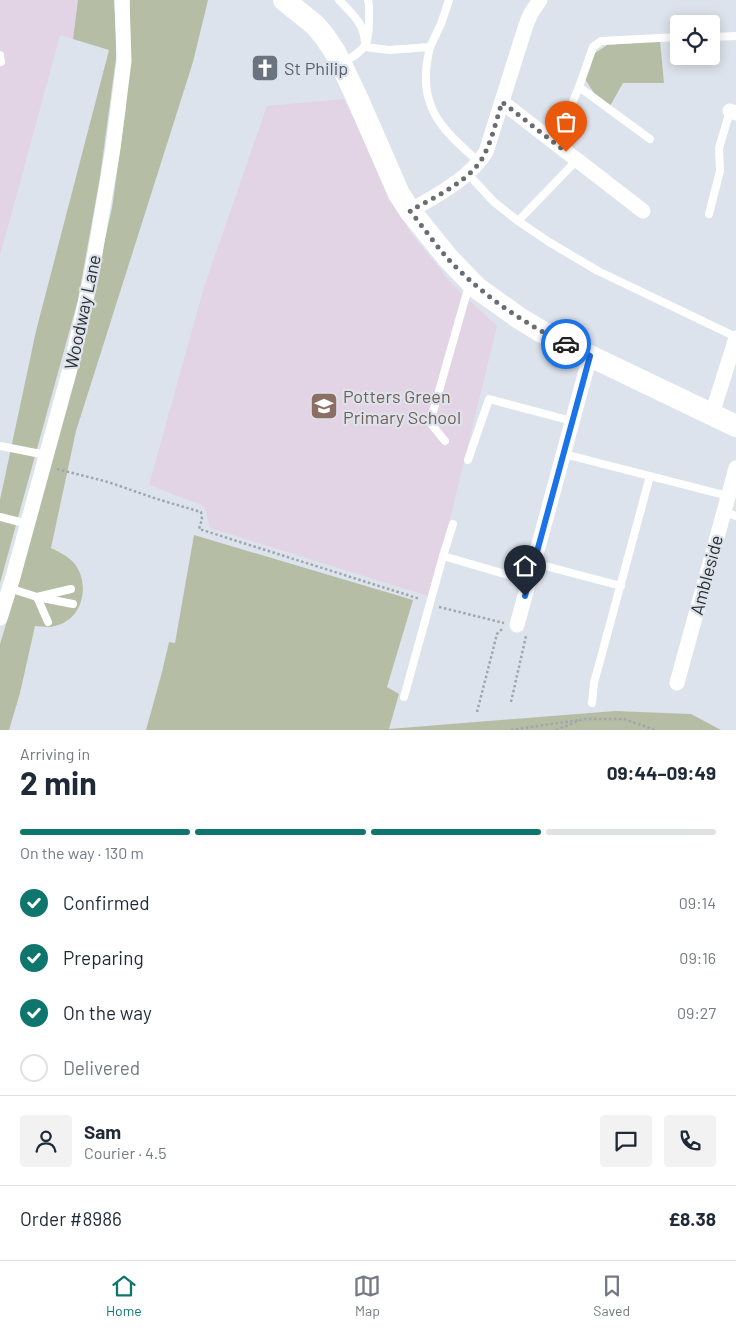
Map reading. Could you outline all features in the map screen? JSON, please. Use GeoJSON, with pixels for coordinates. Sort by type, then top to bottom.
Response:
{"type":"FeatureCollection","features":[{"type":"Feature","properties":{"kind":"street","name":"Woodway Lane"},"geometry":{"type":"LineString","coordinates":[[0,618],[28,524],[73,358],[91,277],[113,148],[124,62],[122,0]]}},
{"type":"Feature","properties":{"kind":"street"},"geometry":{"type":"LineString","coordinates":[[284,0],[315,25],[326,37],[342,64],[389,173],[410,211],[448,258],[477,288],[534,328],[736,426]]}},
{"type":"Feature","properties":{"kind":"street"},"geometry":{"type":"LineString","coordinates":[[410,211],[457,183],[480,162],[486,152],[531,12],[540,0]]}},
{"type":"Feature","properties":{"kind":"street"},"geometry":{"type":"LineString","coordinates":[[502,102],[643,211]]}},
{"type":"Feature","properties":{"kind":"street"},"geometry":{"type":"LineString","coordinates":[[712,414],[736,338]]}},
{"type":"Feature","properties":{"kind":"street"},"geometry":{"type":"LineString","coordinates":[[517,625],[590,356]]}},
{"type":"Feature","properties":{"kind":"street","name":"Ambleside"},"geometry":{"type":"LineString","coordinates":[[677,683],[730,514],[728,496],[736,468]]}},
{"type":"Feature","properties":{"kind":"lane"},"geometry":{"type":"LineString","coordinates":[[339,0],[358,20],[364,34],[365,47]]}},
{"type":"Feature","properties":{"kind":"lane"},"geometry":{"type":"LineString","coordinates":[[342,64],[365,47],[369,37],[368,0]]}},
{"type":"Feature","properties":{"kind":"lane"},"geometry":{"type":"LineString","coordinates":[[449,0],[441,24],[430,47],[426,74],[427,93],[434,116],[447,134],[480,162]]}},
{"type":"Feature","properties":{"kind":"lane"},"geometry":{"type":"LineString","coordinates":[[720,37],[736,36]]}},
{"type":"Feature","properties":{"kind":"lane"},"geometry":{"type":"LineString","coordinates":[[555,144],[579,87],[593,47],[601,41],[670,37]]}},
{"type":"Feature","properties":{"kind":"lane"},"geometry":{"type":"LineString","coordinates":[[365,47],[389,50],[430,47]]}},
{"type":"Feature","properties":{"kind":"lane"},"geometry":{"type":"LineString","coordinates":[[579,87],[650,139]]}},
{"type":"Feature","properties":{"kind":"lane"},"geometry":{"type":"LineString","coordinates":[[709,214],[720,171],[719,148],[733,112]]}},
{"type":"Feature","properties":{"kind":"lane"},"geometry":{"type":"LineString","coordinates":[[518,221],[577,160]]}},
{"type":"Feature","properties":{"kind":"lane"},"geometry":{"type":"LineString","coordinates":[[468,174],[494,202],[518,221],[598,271],[736,338]]}},
{"type":"Feature","properties":{"kind":"lane"},"geometry":{"type":"LineString","coordinates":[[445,441],[432,425],[431,419],[470,280]]}},
{"type":"Feature","properties":{"kind":"lane"},"geometry":{"type":"LineString","coordinates":[[468,460],[489,399],[572,421]]}},
{"type":"Feature","properties":{"kind":"lane"},"geometry":{"type":"LineString","coordinates":[[0,446],[45,461]]}},
{"type":"Feature","properties":{"kind":"lane"},"geometry":{"type":"LineString","coordinates":[[564,454],[728,496]]}},
{"type":"Feature","properties":{"kind":"lane"},"geometry":{"type":"LineString","coordinates":[[592,703],[594,683],[650,476]]}},
{"type":"Feature","properties":{"kind":"lane"},"geometry":{"type":"LineString","coordinates":[[0,517],[28,524]]}},
{"type":"Feature","properties":{"kind":"lane"},"geometry":{"type":"LineString","coordinates":[[404,697],[453,524]]}},
{"type":"Feature","properties":{"kind":"lane"},"geometry":{"type":"LineString","coordinates":[[443,556],[529,581]]}},
{"type":"Feature","properties":{"kind":"lane"},"geometry":{"type":"LineString","coordinates":[[534,563],[621,586]]}},
{"type":"Feature","properties":{"kind":"lane"},"geometry":{"type":"LineString","coordinates":[[9,588],[73,604]]}},
{"type":"Feature","properties":{"kind":"lane"},"geometry":{"type":"LineString","coordinates":[[37,596],[71,590]]}},
{"type":"Feature","properties":{"kind":"lane"},"geometry":{"type":"LineString","coordinates":[[37,596],[48,622]]}},
{"type":"Feature","properties":{"kind":"path"},"geometry":{"type":"LineString","coordinates":[[45,461],[201,512],[202,519],[199,530],[448,610],[517,625],[526,635],[526,638],[511,702]]}},
{"type":"Feature","properties":{"kind":"path"},"geometry":{"type":"LineString","coordinates":[[477,712],[498,632],[502,628],[517,625]]}},
{"type":"Feature","properties":{"kind":"path"},"geometry":{"type":"LineString","coordinates":[[510,730],[583,719],[624,719],[655,730]]}},
{"type":"Feature","properties":{"kind":"path"},"geometry":{"type":"LineString","coordinates":[[556,730],[583,719]]}},
{"type":"Feature","properties":{"kind":"shaded area"},"geometry":{"type":"Polygon","coordinates":[[[0,0],[78,0],[73,39],[60,35],[0,256],[0,0]]]}},
{"type":"Feature","properties":{"kind":"shaded area","name":"Potters Green Primary School"},"geometry":{"type":"Polygon","coordinates":[[[344,99],[410,232],[452,284],[497,326],[431,597],[210,528],[204,506],[149,485],[204,287],[267,106],[344,99]]]}},
{"type":"Feature","properties":{"kind":"green space"},"geometry":{"type":"Polygon","coordinates":[[[78,0],[114,0],[117,51],[100,177],[78,300],[0,583],[0,500],[36,331],[109,50],[73,39],[78,0]]]}},
{"type":"Feature","properties":{"kind":"green space"},"geometry":{"type":"Polygon","coordinates":[[[130,0],[208,0],[193,62],[76,431],[51,548],[69,558],[79,571],[83,591],[81,600],[78,609],[65,622],[53,627],[35,626],[20,693],[9,730],[0,730],[0,644],[21,575],[79,354],[112,208],[126,107],[130,0]]]}},
{"type":"Feature","properties":{"kind":"green space"},"geometry":{"type":"Polygon","coordinates":[[[660,41],[664,83],[623,83],[610,106],[594,93],[585,79],[592,55],[607,45],[660,41]]]}},
{"type":"Feature","properties":{"kind":"green space"},"geometry":{"type":"Polygon","coordinates":[[[194,535],[413,600],[387,687],[399,694],[389,729],[615,711],[691,714],[721,730],[146,730],[169,642],[175,643],[194,535]]]}},
{"type":"Feature","properties":{"kind":"way so far"},"geometry":{"type":"LineString","coordinates":[[566,152],[502,102],[486,152],[480,162],[457,183],[410,211],[448,258],[477,288],[519,318],[566,344]]}},
{"type":"Feature","properties":{"kind":"place","name":"St Philip"},"geometry":{"type":"Point","coordinates":[265,68]}},
{"type":"Feature","properties":{"kind":"place","name":"Potters Green Primary School"},"geometry":{"type":"Point","coordinates":[324,406]}},
{"type":"Feature","properties":{"kind":"route"},"geometry":{"type":"LineString","coordinates":[[525,596],[590,356],[566,344]]}}]}
